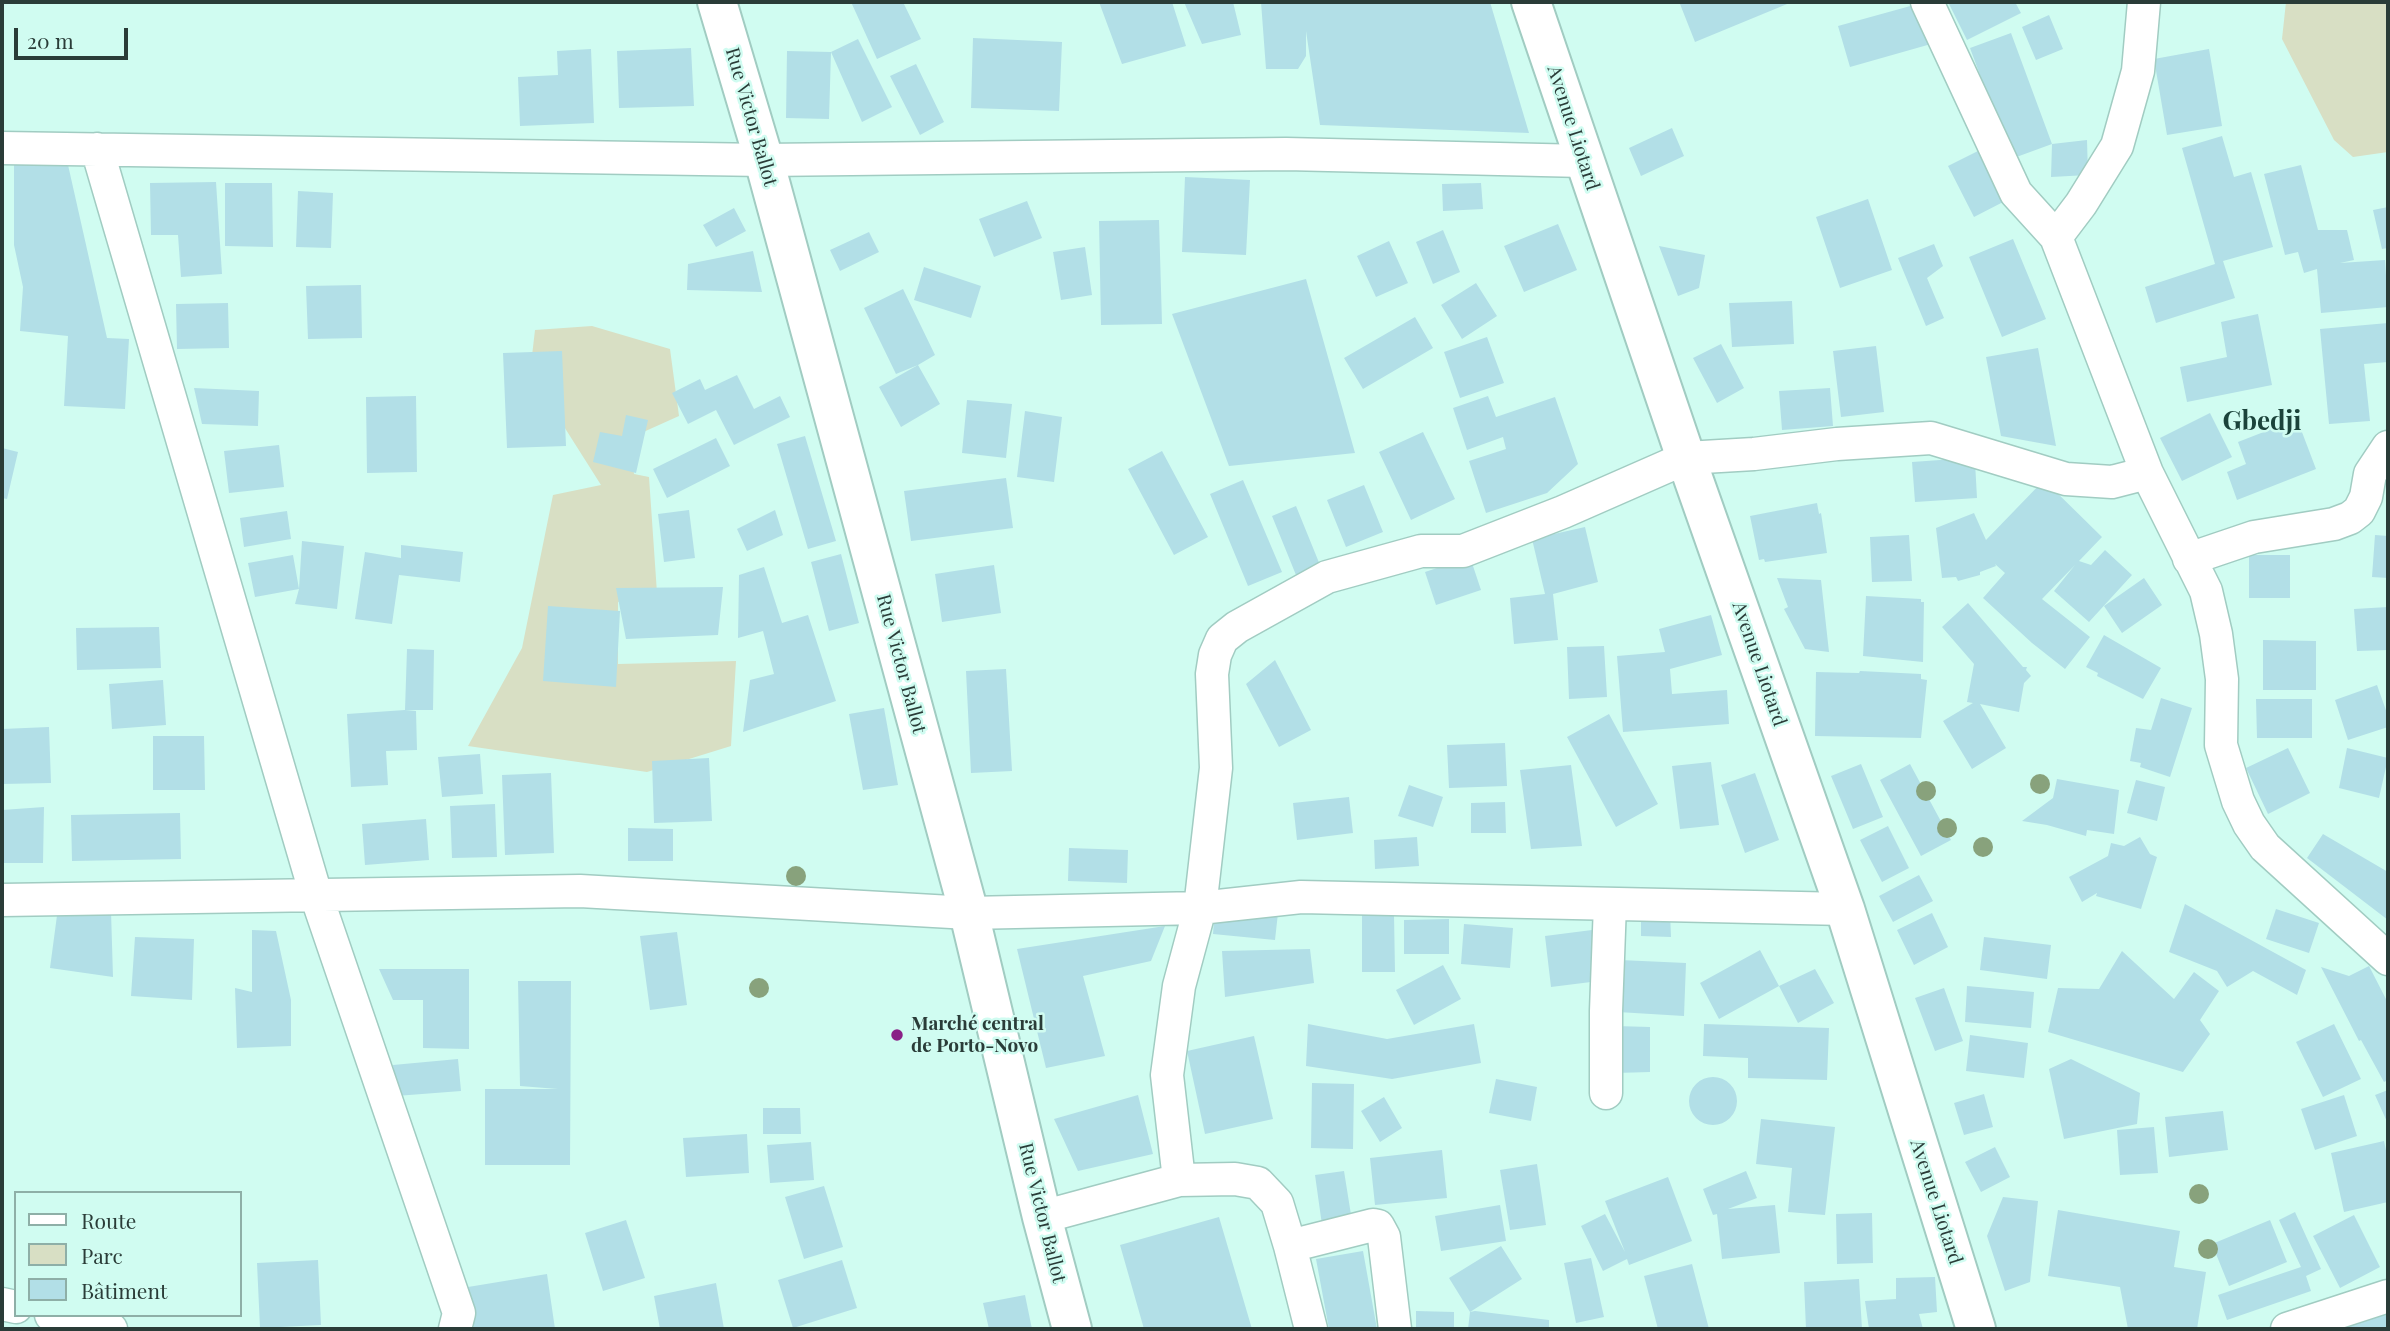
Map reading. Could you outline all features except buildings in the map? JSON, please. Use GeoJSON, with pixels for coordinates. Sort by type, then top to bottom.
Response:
{"type":"FeatureCollection","features":[{"type":"Feature","properties":{"kind":"street","name":"Rue Victor Ballot"},"geometry":{"type":"LineString","coordinates":[[717,2],[764,160],[969,913],[1042,1217],[1072,1329]]}},
{"type":"Feature","properties":{"kind":"street","name":"Avenue Liotard"},"geometry":{"type":"LineString","coordinates":[[1531,2],[1686,458],[1845,909],[1976,1329]]}},
{"type":"Feature","properties":{"kind":"street"},"geometry":{"type":"LineString","coordinates":[[1927,2],[2016,192],[2056,237],[2147,472],[2206,591],[2216,634],[2222,679],[2221,745],[2238,801],[2249,824],[2265,847],[2388,959]]}},
{"type":"Feature","properties":{"kind":"street"},"geometry":{"type":"LineString","coordinates":[[2056,237],[2081,204],[2117,146],[2138,71],[2144,2]]}},
{"type":"Feature","properties":{"kind":"street"},"geometry":{"type":"LineString","coordinates":[[2,148],[764,160],[1286,155],[1584,161]]}},
{"type":"Feature","properties":{"kind":"street"},"geometry":{"type":"LineString","coordinates":[[97,149],[316,895],[459,1313],[455,1329]]}},
{"type":"Feature","properties":{"kind":"street"},"geometry":{"type":"LineString","coordinates":[[1179,1180],[1167,1075],[1179,986],[1200,908],[1216,768],[1212,674],[1214,655],[1222,639],[1237,627],[1326,578],[1421,551],[1463,551],[1563,512],[1686,458],[1931,438],[2066,478],[2112,482],[2147,472]]}},
{"type":"Feature","properties":{"kind":"street"},"geometry":{"type":"LineString","coordinates":[[2189,559],[2253,537],[2334,524],[2350,518],[2359,511],[2366,497],[2370,474],[2388,447]]}},
{"type":"Feature","properties":{"kind":"street"},"geometry":{"type":"LineString","coordinates":[[2,900],[580,891],[969,913],[1200,908],[1301,897],[1845,909]]}},
{"type":"Feature","properties":{"kind":"street"},"geometry":{"type":"LineString","coordinates":[[1606,1093],[1605,1011],[1610,904]]}},
{"type":"Feature","properties":{"kind":"street"},"geometry":{"type":"LineString","coordinates":[[1042,1217],[1179,1180],[1235,1179],[1258,1183],[1277,1203],[1311,1329]]}},
{"type":"Feature","properties":{"kind":"street"},"geometry":{"type":"LineString","coordinates":[[1290,1246],[1373,1224],[1378,1226],[1384,1237],[1395,1329]]}},
{"type":"Feature","properties":{"kind":"street"},"geometry":{"type":"LineString","coordinates":[[2287,1329],[2388,1296]]}},
{"type":"Feature","properties":{"kind":"street"},"geometry":{"type":"LineString","coordinates":[[60,1317],[111,1329]]}},
{"type":"Feature","properties":{"kind":"green space"},"geometry":{"type":"Polygon","coordinates":[[[2286,2],[2388,2],[2388,152],[2353,157],[2334,140],[2282,39],[2286,2]]]}},
{"type":"Feature","properties":{"kind":"green space"},"geometry":{"type":"Polygon","coordinates":[[[592,326],[670,349],[679,416],[630,438],[634,474],[649,477],[657,593],[618,602],[618,664],[736,661],[731,746],[647,772],[468,746],[522,648],[553,495],[601,485],[530,373],[535,330],[592,326]]]}},
{"type":"Feature","properties":{"kind":"place","name":"Marché central de Porto-Novo"},"geometry":{"type":"Point","coordinates":[897,1035]}},
{"type":"Feature","properties":{"kind":"district","name":"Gbedji"},"geometry":{"type":"Point","coordinates":[2262,422]}}]}
